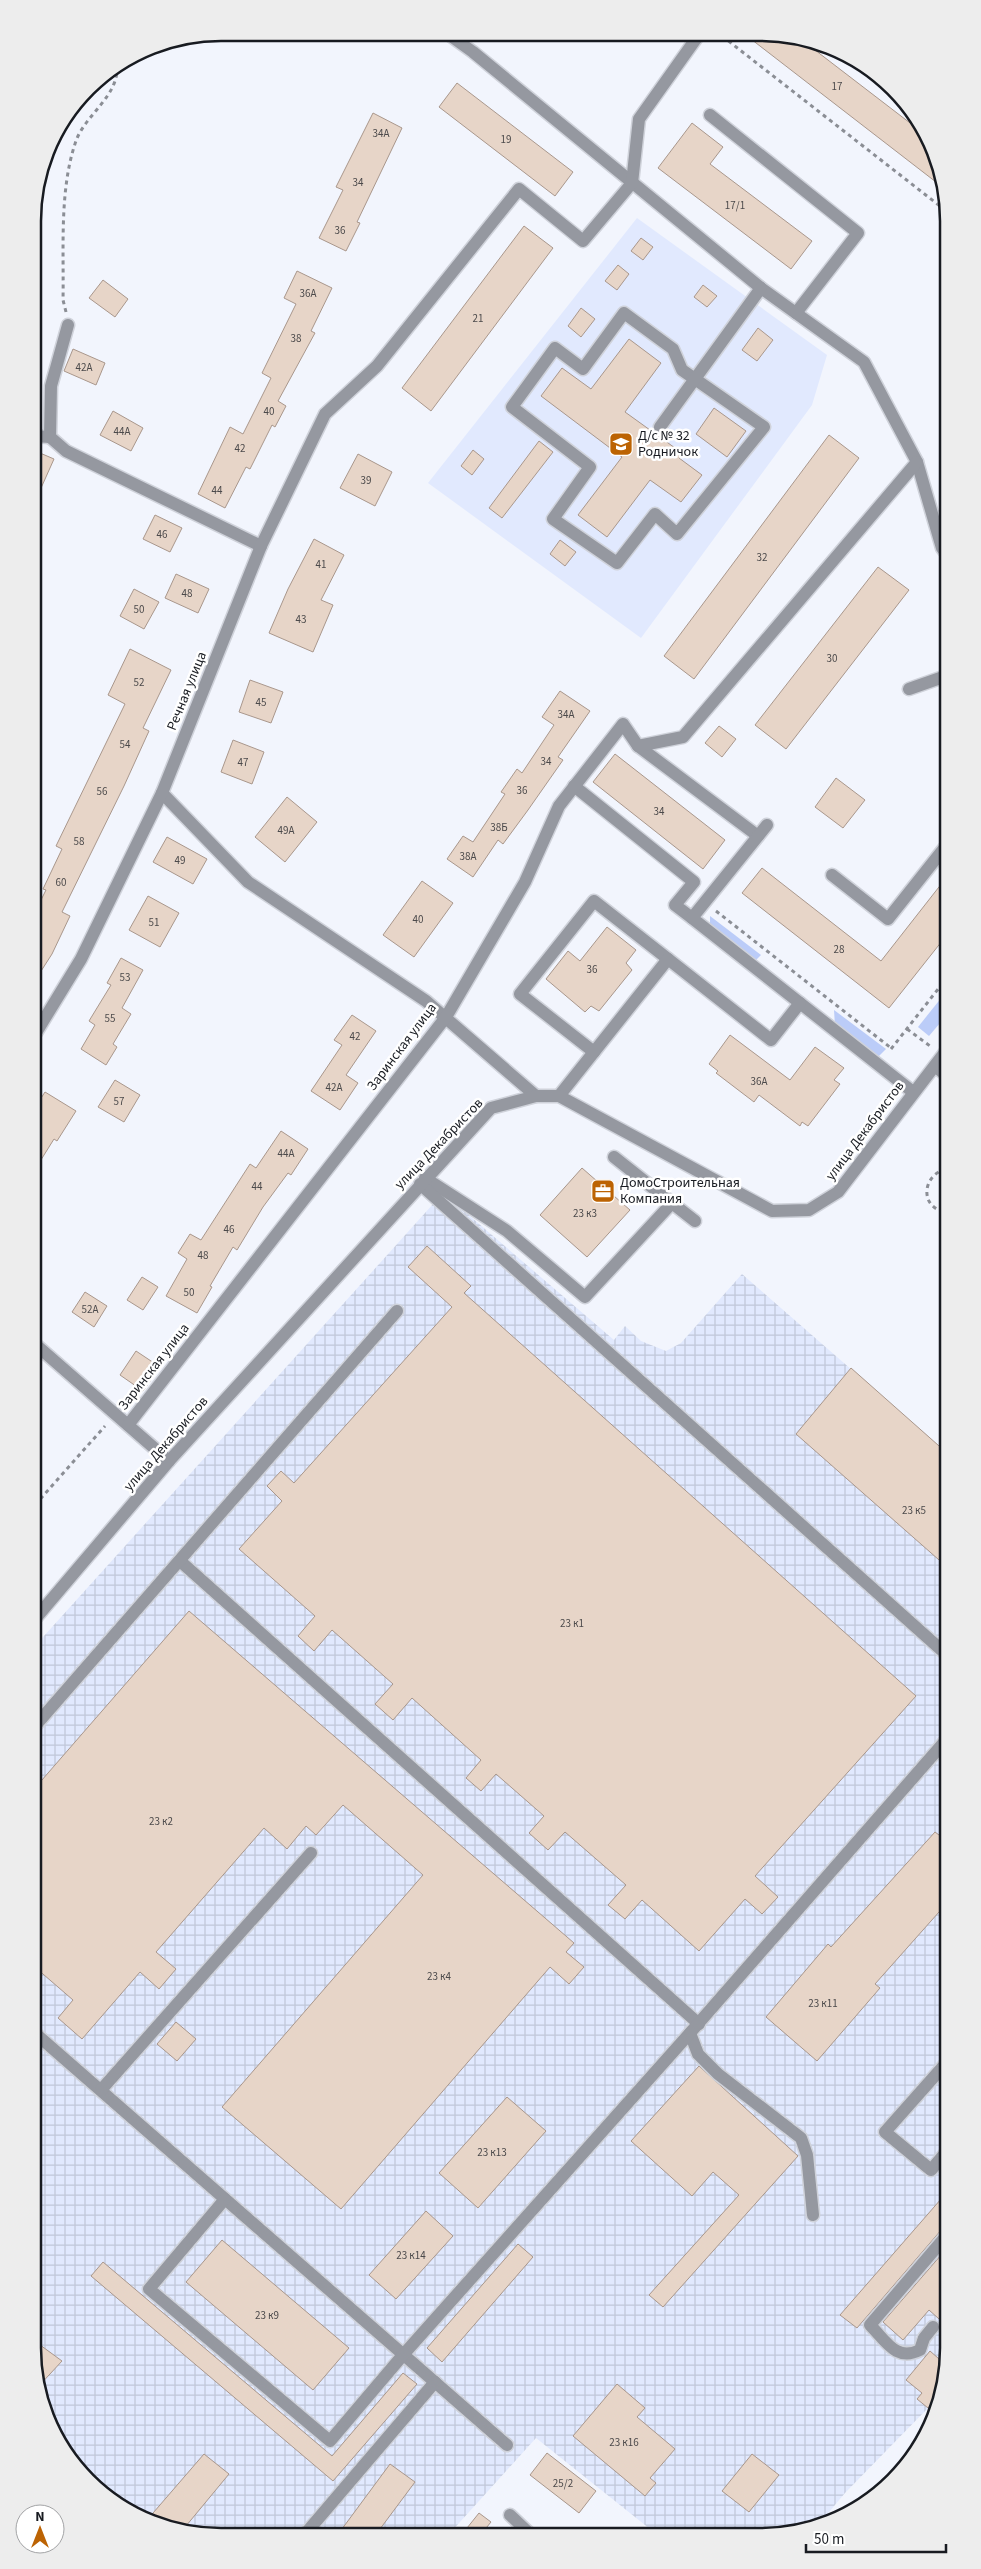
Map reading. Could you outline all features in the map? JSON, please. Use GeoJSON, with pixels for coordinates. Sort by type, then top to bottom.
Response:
{"type":"FeatureCollection","features":[{"type":"Feature","properties":{"kind":"street"},"geometry":{"type":"LineString","coordinates":[[458,41],[761,288],[864,362],[917,462],[940,541]]}},
{"type":"Feature","properties":{"kind":"street"},"geometry":{"type":"LineString","coordinates":[[632,183],[639,119],[694,41]]}},
{"type":"Feature","properties":{"kind":"street"},"geometry":{"type":"LineString","coordinates":[[710,115],[858,232],[796,314]]}},
{"type":"Feature","properties":{"kind":"street","name":"Речная улица"},"geometry":{"type":"LineString","coordinates":[[41,1025],[81,959],[162,793],[261,546],[325,414],[377,366],[519,189],[583,241],[632,183]]}},
{"type":"Feature","properties":{"kind":"street"},"geometry":{"type":"LineString","coordinates":[[660,427],[761,288]]}},
{"type":"Feature","properties":{"kind":"street"},"geometry":{"type":"LineString","coordinates":[[624,313],[673,349],[682,370],[695,379],[764,427],[677,534],[655,514],[617,563],[553,519],[590,467],[512,407],[555,348],[583,369],[624,313]]}},
{"type":"Feature","properties":{"kind":"street"},"geometry":{"type":"LineString","coordinates":[[50,437],[51,386],[68,325]]}},
{"type":"Feature","properties":{"kind":"street"},"geometry":{"type":"LineString","coordinates":[[41,436],[50,437],[66,451],[261,546]]}},
{"type":"Feature","properties":{"kind":"street"},"geometry":{"type":"LineString","coordinates":[[638,746],[683,736],[917,462]]}},
{"type":"Feature","properties":{"kind":"street"},"geometry":{"type":"LineString","coordinates":[[908,689],[940,678]]}},
{"type":"Feature","properties":{"kind":"street","name":"Заринская улица"},"geometry":{"type":"LineString","coordinates":[[128,1425],[446,1016],[525,882],[560,806],[574,786],[623,724],[638,746]]}},
{"type":"Feature","properties":{"kind":"street"},"geometry":{"type":"LineString","coordinates":[[638,746],[758,836]]}},
{"type":"Feature","properties":{"kind":"street"},"geometry":{"type":"LineString","coordinates":[[574,786],[694,882],[675,905],[913,1092]]}},
{"type":"Feature","properties":{"kind":"street"},"geometry":{"type":"LineString","coordinates":[[162,793],[248,882],[446,1016],[536,1096]]}},
{"type":"Feature","properties":{"kind":"street"},"geometry":{"type":"LineString","coordinates":[[692,918],[766,825]]}},
{"type":"Feature","properties":{"kind":"street"},"geometry":{"type":"LineString","coordinates":[[832,875],[888,919],[940,854]]}},
{"type":"Feature","properties":{"kind":"street"},"geometry":{"type":"LineString","coordinates":[[594,1052],[520,994],[594,901],[771,1040],[800,1003]]}},
{"type":"Feature","properties":{"kind":"street"},"geometry":{"type":"LineString","coordinates":[[559,1096],[668,959]]}},
{"type":"Feature","properties":{"kind":"street","name":"улица Декабристов"},"geometry":{"type":"LineString","coordinates":[[41,1612],[169,1462],[491,1108],[536,1096],[559,1096],[772,1212],[809,1210],[838,1192],[940,1058]]}},
{"type":"Feature","properties":{"kind":"street"},"geometry":{"type":"LineString","coordinates":[[614,1156],[695,1222]]}},
{"type":"Feature","properties":{"kind":"street"},"geometry":{"type":"LineString","coordinates":[[423,1181],[480,1211],[507,1230],[585,1297],[672,1203]]}},
{"type":"Feature","properties":{"kind":"street"},"geometry":{"type":"LineString","coordinates":[[423,1181],[940,1648]]}},
{"type":"Feature","properties":{"kind":"street"},"geometry":{"type":"LineString","coordinates":[[41,1719],[397,1311]]}},
{"type":"Feature","properties":{"kind":"street"},"geometry":{"type":"LineString","coordinates":[[41,1349],[169,1462]]}},
{"type":"Feature","properties":{"kind":"street"},"geometry":{"type":"LineString","coordinates":[[180,1561],[694,2028],[698,2054],[718,2074],[800,2138],[807,2156],[813,2215]]}},
{"type":"Feature","properties":{"kind":"street"},"geometry":{"type":"LineString","coordinates":[[225,2199],[149,2289],[330,2441],[403,2354],[694,2028],[940,1747]]}},
{"type":"Feature","properties":{"kind":"street"},"geometry":{"type":"LineString","coordinates":[[101,2090],[311,1853]]}},
{"type":"Feature","properties":{"kind":"street"},"geometry":{"type":"LineString","coordinates":[[41,2038],[507,2445]]}},
{"type":"Feature","properties":{"kind":"street"},"geometry":{"type":"LineString","coordinates":[[940,2070],[885,2132],[931,2170],[940,2159]]}},
{"type":"Feature","properties":{"kind":"street"},"geometry":{"type":"LineString","coordinates":[[933,2327],[924,2338],[920,2350],[909,2356],[897,2353],[870,2325],[940,2243]]}},
{"type":"Feature","properties":{"kind":"street"},"geometry":{"type":"LineString","coordinates":[[310,2528],[435,2382]]}},
{"type":"Feature","properties":{"kind":"street"},"geometry":{"type":"LineString","coordinates":[[510,2515],[524,2528]]}},
{"type":"Feature","properties":{"kind":"path"},"geometry":{"type":"LineString","coordinates":[[728,41],[939,205]]}},
{"type":"Feature","properties":{"kind":"path"},"geometry":{"type":"LineString","coordinates":[[68,325],[63,300],[65,194],[76,140],[118,79],[118,74]]}},
{"type":"Feature","properties":{"kind":"path"},"geometry":{"type":"LineString","coordinates":[[705,903],[891,1048]]}},
{"type":"Feature","properties":{"kind":"path"},"geometry":{"type":"LineString","coordinates":[[877,1064],[940,987]]}},
{"type":"Feature","properties":{"kind":"path"},"geometry":{"type":"LineString","coordinates":[[907,1029],[940,1056]]}},
{"type":"Feature","properties":{"kind":"path"},"geometry":{"type":"LineString","coordinates":[[940,1171],[930,1178],[926,1192],[929,1202],[940,1210]]}},
{"type":"Feature","properties":{"kind":"path"},"geometry":{"type":"LineString","coordinates":[[41,1498],[116,1414]]}},
{"type":"Feature","properties":{"kind":"shaded area","name":"Д/с № 32 Родничок"},"geometry":{"type":"Polygon","coordinates":[[[637,218],[827,355],[812,405],[641,638],[428,483],[637,218]]]}},
{"type":"Feature","properties":{"kind":"shaded area"},"geometry":{"type":"Polygon","coordinates":[[[710,916],[761,955],[754,962],[710,927],[710,916]]]}},
{"type":"Feature","properties":{"kind":"shaded area"},"geometry":{"type":"Polygon","coordinates":[[[940,1000],[940,1023],[929,1036],[918,1027],[940,1000]]]}},
{"type":"Feature","properties":{"kind":"shaded area"},"geometry":{"type":"Polygon","coordinates":[[[834,1010],[886,1049],[877,1058],[835,1026],[834,1010]]]}},
{"type":"Feature","properties":{"kind":"shaded area"},"geometry":{"type":"Polygon","coordinates":[[[443,1193],[614,1340],[625,1326],[641,1341],[666,1351],[681,1343],[742,1274],[940,1447],[940,2348],[938,2372],[930,2405],[845,2493],[827,2515],[807,2522],[760,2528],[649,2528],[536,2438],[455,2528],[221,2528],[197,2526],[174,2522],[131,2504],[102,2483],[86,2467],[65,2438],[55,2417],[47,2395],[41,2348],[41,1639],[443,1193]]]}},
{"type":"Feature","properties":{"kind":"building"},"geometry":{"type":"Polygon","coordinates":[[[753,41],[784,43],[815,50],[911,124],[926,152],[935,181],[753,41]]]}},
{"type":"Feature","properties":{"kind":"building"},"geometry":{"type":"Polygon","coordinates":[[[457,83],[573,172],[555,196],[439,107],[457,83]]]}},
{"type":"Feature","properties":{"kind":"building"},"geometry":{"type":"Polygon","coordinates":[[[373,113],[402,128],[357,222],[360,223],[346,251],[319,238],[343,190],[336,187],[373,113]]]}},
{"type":"Feature","properties":{"kind":"building"},"geometry":{"type":"Polygon","coordinates":[[[692,123],[723,147],[710,164],[812,241],[791,269],[658,168],[692,123]]]}},
{"type":"Feature","properties":{"kind":"building"},"geometry":{"type":"Polygon","coordinates":[[[524,226],[553,248],[431,411],[402,388],[524,226]]]}},
{"type":"Feature","properties":{"kind":"building"},"geometry":{"type":"Polygon","coordinates":[[[641,238],[653,247],[643,260],[631,251],[641,238]]]}},
{"type":"Feature","properties":{"kind":"building"},"geometry":{"type":"Polygon","coordinates":[[[618,265],[629,274],[617,290],[605,281],[618,265]]]}},
{"type":"Feature","properties":{"kind":"building"},"geometry":{"type":"Polygon","coordinates":[[[297,271],[332,288],[311,331],[315,333],[278,401],[286,406],[275,427],[272,425],[250,469],[246,467],[225,508],[198,494],[230,427],[243,434],[271,378],[262,373],[296,304],[284,298],[297,271]]]}},
{"type":"Feature","properties":{"kind":"building"},"geometry":{"type":"Polygon","coordinates":[[[103,280],[128,299],[115,317],[89,298],[103,280]]]}},
{"type":"Feature","properties":{"kind":"building"},"geometry":{"type":"Polygon","coordinates":[[[703,285],[717,296],[707,307],[694,297],[703,285]]]}},
{"type":"Feature","properties":{"kind":"building"},"geometry":{"type":"Polygon","coordinates":[[[581,308],[595,319],[581,337],[568,326],[581,308]]]}},
{"type":"Feature","properties":{"kind":"building"},"geometry":{"type":"Polygon","coordinates":[[[758,328],[773,340],[757,361],[742,350],[758,328]]]}},
{"type":"Feature","properties":{"kind":"building"},"geometry":{"type":"Polygon","coordinates":[[[629,339],[661,363],[625,412],[682,453],[679,458],[702,475],[681,502],[650,480],[607,537],[578,515],[622,457],[541,396],[562,368],[591,389],[629,339]]]}},
{"type":"Feature","properties":{"kind":"building"},"geometry":{"type":"Polygon","coordinates":[[[73,349],[105,363],[96,385],[64,371],[73,349]]]}},
{"type":"Feature","properties":{"kind":"building"},"geometry":{"type":"Polygon","coordinates":[[[714,408],[746,431],[727,457],[696,434],[714,408]]]}},
{"type":"Feature","properties":{"kind":"building"},"geometry":{"type":"Polygon","coordinates":[[[113,411],[143,428],[131,451],[100,435],[113,411]]]}},
{"type":"Feature","properties":{"kind":"building"},"geometry":{"type":"Polygon","coordinates":[[[829,435],[859,458],[694,679],[664,656],[829,435]]]}},
{"type":"Feature","properties":{"kind":"building"},"geometry":{"type":"Polygon","coordinates":[[[539,441],[553,452],[502,518],[489,508],[539,441]]]}},
{"type":"Feature","properties":{"kind":"building"},"geometry":{"type":"Polygon","coordinates":[[[473,450],[484,459],[472,475],[461,466],[473,450]]]}},
{"type":"Feature","properties":{"kind":"building"},"geometry":{"type":"Polygon","coordinates":[[[41,453],[54,459],[41,488],[41,453]]]}},
{"type":"Feature","properties":{"kind":"building"},"geometry":{"type":"Polygon","coordinates":[[[358,454],[392,472],[375,506],[340,488],[358,454]]]}},
{"type":"Feature","properties":{"kind":"building"},"geometry":{"type":"Polygon","coordinates":[[[155,515],[182,528],[170,552],[143,539],[155,515]]]}},
{"type":"Feature","properties":{"kind":"building"},"geometry":{"type":"Polygon","coordinates":[[[314,539],[344,555],[321,600],[333,605],[313,652],[269,633],[288,589],[314,539]]]}},
{"type":"Feature","properties":{"kind":"building"},"geometry":{"type":"Polygon","coordinates":[[[560,540],[576,552],[565,566],[550,554],[560,540]]]}},
{"type":"Feature","properties":{"kind":"building"},"geometry":{"type":"Polygon","coordinates":[[[878,567],[909,590],[786,749],[755,725],[878,567]]]}},
{"type":"Feature","properties":{"kind":"building"},"geometry":{"type":"Polygon","coordinates":[[[176,574],[209,589],[198,613],[165,598],[176,574]]]}},
{"type":"Feature","properties":{"kind":"building"},"geometry":{"type":"Polygon","coordinates":[[[134,589],[159,602],[144,629],[120,616],[134,589]]]}},
{"type":"Feature","properties":{"kind":"building"},"geometry":{"type":"Polygon","coordinates":[[[130,649],[171,670],[143,728],[149,731],[62,912],[70,916],[52,954],[41,971],[41,900],[46,890],[43,889],[62,849],[56,846],[125,704],[108,695],[130,649]]]}},
{"type":"Feature","properties":{"kind":"building"},"geometry":{"type":"Polygon","coordinates":[[[250,680],[283,692],[271,723],[239,712],[250,680]]]}},
{"type":"Feature","properties":{"kind":"building"},"geometry":{"type":"Polygon","coordinates":[[[560,691],[590,711],[558,757],[563,760],[528,810],[503,844],[498,840],[473,877],[447,859],[463,836],[473,842],[505,794],[501,792],[517,769],[522,773],[554,725],[542,717],[560,691]]]}},
{"type":"Feature","properties":{"kind":"building"},"geometry":{"type":"Polygon","coordinates":[[[719,726],[736,739],[722,757],[705,743],[719,726]]]}},
{"type":"Feature","properties":{"kind":"building"},"geometry":{"type":"Polygon","coordinates":[[[233,740],[264,752],[252,784],[221,772],[233,740]]]}},
{"type":"Feature","properties":{"kind":"building"},"geometry":{"type":"Polygon","coordinates":[[[615,754],[725,840],[703,869],[593,782],[615,754]]]}},
{"type":"Feature","properties":{"kind":"building"},"geometry":{"type":"Polygon","coordinates":[[[836,778],[865,800],[843,828],[815,807],[836,778]]]}},
{"type":"Feature","properties":{"kind":"building"},"geometry":{"type":"Polygon","coordinates":[[[287,797],[317,822],[285,862],[255,837],[287,797]]]}},
{"type":"Feature","properties":{"kind":"building"},"geometry":{"type":"Polygon","coordinates":[[[167,837],[207,859],[193,884],[153,862],[167,837]]]}},
{"type":"Feature","properties":{"kind":"building"},"geometry":{"type":"Polygon","coordinates":[[[762,868],[881,961],[940,886],[940,944],[889,1008],[742,893],[762,868]]]}},
{"type":"Feature","properties":{"kind":"building"},"geometry":{"type":"Polygon","coordinates":[[[422,881],[453,903],[414,957],[383,935],[422,881]]]}},
{"type":"Feature","properties":{"kind":"building"},"geometry":{"type":"Polygon","coordinates":[[[148,896],[179,913],[160,947],[129,930],[148,896]]]}},
{"type":"Feature","properties":{"kind":"building"},"geometry":{"type":"Polygon","coordinates":[[[607,927],[636,950],[626,963],[632,970],[599,1011],[591,1006],[585,1012],[546,979],[568,951],[580,961],[607,927]]]}},
{"type":"Feature","properties":{"kind":"building"},"geometry":{"type":"Polygon","coordinates":[[[121,958],[143,970],[122,1008],[131,1014],[113,1044],[117,1047],[106,1065],[81,1049],[95,1025],[89,1021],[111,985],[107,983],[121,958]]]}},
{"type":"Feature","properties":{"kind":"building"},"geometry":{"type":"Polygon","coordinates":[[[352,1015],[376,1031],[346,1075],[358,1083],[340,1110],[311,1091],[342,1045],[334,1040],[352,1015]]]}},
{"type":"Feature","properties":{"kind":"building"},"geometry":{"type":"Polygon","coordinates":[[[730,1035],[790,1080],[815,1047],[844,1068],[834,1080],[840,1084],[808,1126],[802,1122],[800,1126],[759,1095],[754,1102],[716,1073],[718,1071],[709,1064],[730,1035]]]}},
{"type":"Feature","properties":{"kind":"building"},"geometry":{"type":"Polygon","coordinates":[[[115,1080],[140,1095],[124,1122],[98,1107],[115,1080]]]}},
{"type":"Feature","properties":{"kind":"building"},"geometry":{"type":"Polygon","coordinates":[[[45,1092],[76,1111],[57,1141],[54,1139],[41,1160],[41,1098],[45,1092]]]}},
{"type":"Feature","properties":{"kind":"building"},"geometry":{"type":"Polygon","coordinates":[[[281,1131],[308,1149],[291,1175],[288,1173],[263,1207],[237,1250],[233,1247],[210,1286],[212,1287],[197,1313],[166,1296],[187,1259],[178,1253],[190,1234],[201,1240],[250,1164],[256,1168],[281,1131]]]}},
{"type":"Feature","properties":{"kind":"building"},"geometry":{"type":"Polygon","coordinates":[[[582,1168],[630,1210],[587,1257],[540,1215],[582,1168]]]}},
{"type":"Feature","properties":{"kind":"building"},"geometry":{"type":"Polygon","coordinates":[[[427,1246],[471,1286],[464,1293],[916,1696],[755,1876],[778,1897],[762,1914],[745,1899],[699,1951],[642,1900],[625,1919],[608,1905],[626,1885],[565,1832],[548,1850],[529,1833],[544,1816],[496,1774],[481,1791],[466,1778],[481,1760],[412,1698],[393,1720],[375,1704],[393,1684],[332,1630],[314,1651],[298,1636],[315,1616],[239,1549],[282,1501],[267,1486],[281,1471],[294,1483],[452,1307],[408,1267],[427,1246]]]}},
{"type":"Feature","properties":{"kind":"building"},"geometry":{"type":"Polygon","coordinates":[[[142,1277],[158,1287],[143,1310],[127,1300],[142,1277]]]}},
{"type":"Feature","properties":{"kind":"building"},"geometry":{"type":"Polygon","coordinates":[[[85,1292],[107,1306],[94,1327],[72,1312],[85,1292]]]}},
{"type":"Feature","properties":{"kind":"building"},"geometry":{"type":"Polygon","coordinates":[[[136,1351],[160,1367],[143,1391],[120,1375],[136,1351]]]}},
{"type":"Feature","properties":{"kind":"building"},"geometry":{"type":"Polygon","coordinates":[[[851,1368],[940,1447],[940,1561],[796,1434],[851,1368]]]}},
{"type":"Feature","properties":{"kind":"building"},"geometry":{"type":"Polygon","coordinates":[[[189,1611],[574,1943],[566,1952],[584,1967],[569,1984],[550,1967],[341,2209],[222,2107],[423,1875],[343,1805],[316,1835],[306,1826],[287,1849],[264,1828],[156,1952],[176,1969],[159,1989],[140,1972],[82,2039],[58,2018],[73,2000],[41,1972],[41,1781],[189,1611]]]}},
{"type":"Feature","properties":{"kind":"building"},"geometry":{"type":"Polygon","coordinates":[[[935,1832],[940,1836],[940,1911],[875,1984],[880,1988],[817,2061],[766,2017],[828,1944],[831,1947],[935,1832]]]}},
{"type":"Feature","properties":{"kind":"building"},"geometry":{"type":"Polygon","coordinates":[[[176,2022],[196,2039],[177,2061],[157,2044],[176,2022]]]}},
{"type":"Feature","properties":{"kind":"building"},"geometry":{"type":"Polygon","coordinates":[[[699,2066],[798,2156],[663,2307],[649,2295],[739,2195],[713,2172],[692,2196],[631,2141],[699,2066]]]}},
{"type":"Feature","properties":{"kind":"building"},"geometry":{"type":"Polygon","coordinates":[[[507,2097],[546,2131],[478,2208],[439,2173],[507,2097]]]}},
{"type":"Feature","properties":{"kind":"building"},"geometry":{"type":"Polygon","coordinates":[[[940,2200],[940,2231],[857,2328],[840,2315],[940,2200]]]}},
{"type":"Feature","properties":{"kind":"building"},"geometry":{"type":"Polygon","coordinates":[[[426,2211],[453,2236],[396,2299],[369,2275],[426,2211]]]}},
{"type":"Feature","properties":{"kind":"building"},"geometry":{"type":"Polygon","coordinates":[[[222,2240],[349,2348],[313,2390],[186,2282],[222,2240]]]}},
{"type":"Feature","properties":{"kind":"building"},"geometry":{"type":"Polygon","coordinates":[[[518,2244],[533,2257],[442,2362],[427,2348],[518,2244]]]}},
{"type":"Feature","properties":{"kind":"building"},"geometry":{"type":"Polygon","coordinates":[[[940,2256],[940,2320],[929,2310],[903,2340],[883,2322],[940,2256]]]}},
{"type":"Feature","properties":{"kind":"building"},"geometry":{"type":"Polygon","coordinates":[[[103,2262],[332,2456],[403,2373],[417,2384],[333,2481],[91,2276],[103,2262]]]}},
{"type":"Feature","properties":{"kind":"building"},"geometry":{"type":"Polygon","coordinates":[[[41,2346],[62,2361],[44,2380],[41,2346]]]}},
{"type":"Feature","properties":{"kind":"building"},"geometry":{"type":"Polygon","coordinates":[[[930,2351],[939,2359],[934,2395],[928,2408],[917,2399],[922,2393],[906,2380],[930,2351]]]}},
{"type":"Feature","properties":{"kind":"building"},"geometry":{"type":"Polygon","coordinates":[[[617,2384],[645,2408],[637,2417],[675,2449],[650,2478],[656,2483],[645,2496],[573,2436],[617,2384]]]}},
{"type":"Feature","properties":{"kind":"building"},"geometry":{"type":"Polygon","coordinates":[[[547,2453],[596,2491],[579,2513],[530,2475],[547,2453]]]}},
{"type":"Feature","properties":{"kind":"building"},"geometry":{"type":"Polygon","coordinates":[[[204,2454],[229,2474],[187,2524],[174,2522],[152,2514],[204,2454]]]}},
{"type":"Feature","properties":{"kind":"building"},"geometry":{"type":"Polygon","coordinates":[[[752,2454],[779,2475],[749,2512],[722,2491],[752,2454]]]}},
{"type":"Feature","properties":{"kind":"building"},"geometry":{"type":"Polygon","coordinates":[[[390,2464],[415,2482],[381,2528],[343,2528],[390,2464]]]}},
{"type":"Feature","properties":{"kind":"building"},"geometry":{"type":"Polygon","coordinates":[[[479,2513],[491,2522],[486,2528],[467,2528],[479,2513]]]}},
{"type":"Feature","properties":{"kind":"place","name":"Д/с № 32 Родничок"},"geometry":{"type":"Point","coordinates":[621,444]}},
{"type":"Feature","properties":{"kind":"place","name":"ДомоСтроительная Компания"},"geometry":{"type":"Point","coordinates":[603,1191]}}]}
